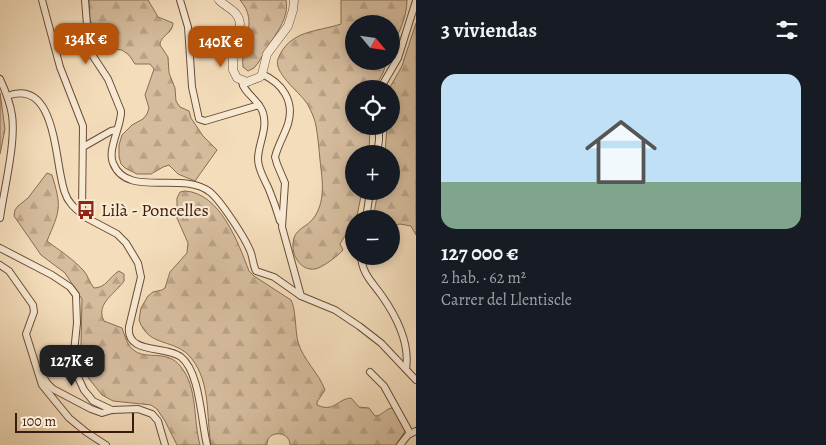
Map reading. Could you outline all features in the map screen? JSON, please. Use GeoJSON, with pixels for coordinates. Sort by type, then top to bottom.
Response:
{"type":"FeatureCollection","features":[{"type":"Feature","properties":{"kind":"street"},"geometry":{"type":"LineString","coordinates":[[42,0],[60,67],[83,126],[82,205],[85,217]]}},
{"type":"Feature","properties":{"kind":"street"},"geometry":{"type":"LineString","coordinates":[[85,0],[89,50],[108,79],[121,111],[111,159],[115,168],[122,176],[135,182],[184,182],[204,188],[220,203],[246,242],[256,271],[282,281],[301,296],[335,310],[359,326],[381,343],[416,380]]}},
{"type":"Feature","properties":{"kind":"street"},"geometry":{"type":"LineString","coordinates":[[181,0],[188,26],[192,87],[199,119],[206,121],[259,105]]}},
{"type":"Feature","properties":{"kind":"street"},"geometry":{"type":"LineString","coordinates":[[219,0],[236,12],[239,18],[240,24],[232,65],[235,75],[263,112],[265,124],[258,159],[259,166],[276,208],[301,296]]}},
{"type":"Feature","properties":{"kind":"street"},"geometry":{"type":"LineString","coordinates":[[242,82],[256,80],[262,74],[267,54],[288,26],[294,0]]}},
{"type":"Feature","properties":{"kind":"street"},"geometry":{"type":"LineString","coordinates":[[385,80],[398,58],[416,1]]}},
{"type":"Feature","properties":{"kind":"street"},"geometry":{"type":"LineString","coordinates":[[262,74],[281,86],[290,110],[287,125],[275,157],[276,164],[286,183],[282,227]]}},
{"type":"Feature","properties":{"kind":"street"},"geometry":{"type":"LineString","coordinates":[[0,79],[12,114],[12,131],[0,218]]}},
{"type":"Feature","properties":{"kind":"street"},"geometry":{"type":"LineString","coordinates":[[7,96],[26,93],[36,98],[43,106],[54,140],[64,190],[72,205],[85,217],[117,234],[126,243],[138,263],[141,277],[129,327],[129,335],[140,346],[170,351],[180,355],[187,363],[195,383],[207,445]]}},
{"type":"Feature","properties":{"kind":"street"},"geometry":{"type":"LineString","coordinates":[[83,147],[116,130]]}},
{"type":"Feature","properties":{"kind":"street"},"geometry":{"type":"LineString","coordinates":[[0,248],[58,279],[70,287],[76,295],[77,323],[73,362],[77,375],[84,390],[93,401],[112,410]]}},
{"type":"Feature","properties":{"kind":"street"},"geometry":{"type":"LineString","coordinates":[[0,265],[9,271],[33,305],[34,312],[26,334],[42,385],[69,418],[106,445]]}},
{"type":"Feature","properties":{"kind":"street"},"geometry":{"type":"LineString","coordinates":[[363,265],[365,273],[382,295],[395,317],[406,355],[406,369]]}},
{"type":"Feature","properties":{"kind":"street"},"geometry":{"type":"LineString","coordinates":[[36,367],[47,383],[56,391],[91,409],[102,413],[112,410],[142,410],[152,414],[158,421],[165,445]]}},
{"type":"Feature","properties":{"kind":"street"},"geometry":{"type":"LineString","coordinates":[[370,372],[384,386],[413,432],[400,445]]}},
{"type":"Feature","properties":{"kind":"green space"},"geometry":{"type":"Polygon","coordinates":[[[89,0],[148,0],[158,17],[173,23],[171,30],[162,39],[160,45],[168,57],[169,73],[175,88],[176,101],[180,107],[189,111],[191,118],[203,136],[217,150],[195,181],[178,174],[169,165],[151,174],[137,174],[121,164],[119,145],[122,135],[147,114],[149,108],[145,95],[154,69],[150,64],[135,64],[129,55],[122,50],[103,48],[101,46],[90,20],[89,0]]]}},
{"type":"Feature","properties":{"kind":"green space"},"geometry":{"type":"Polygon","coordinates":[[[240,0],[286,0],[286,13],[282,24],[258,63],[248,71],[243,67],[243,58],[249,25],[246,8],[240,0]]]}},
{"type":"Feature","properties":{"kind":"green space"},"geometry":{"type":"Polygon","coordinates":[[[341,0],[407,0],[404,20],[400,30],[400,15],[345,15],[345,70],[384,70],[379,80],[345,80],[345,135],[370,135],[369,145],[345,145],[345,200],[360,200],[358,210],[345,210],[345,236],[340,244],[343,250],[322,266],[310,269],[298,262],[293,244],[295,235],[312,220],[321,203],[322,181],[317,130],[315,120],[306,102],[287,81],[277,64],[283,49],[296,37],[341,24],[341,0]]]}},
{"type":"Feature","properties":{"kind":"green space"},"geometry":{"type":"Polygon","coordinates":[[[416,23],[416,235],[411,226],[400,224],[400,210],[375,210],[376,200],[400,200],[400,145],[386,145],[386,135],[400,135],[400,80],[394,80],[402,66],[416,23]]]}},
{"type":"Feature","properties":{"kind":"green space"},"geometry":{"type":"Polygon","coordinates":[[[0,93],[5,129],[0,154],[0,93]]]}},
{"type":"Feature","properties":{"kind":"green space"},"geometry":{"type":"Polygon","coordinates":[[[47,173],[52,175],[58,209],[47,241],[85,272],[94,288],[105,284],[119,271],[124,274],[124,281],[104,304],[102,315],[104,321],[122,328],[128,344],[140,354],[164,356],[170,358],[181,367],[193,394],[200,445],[177,445],[157,409],[151,405],[113,401],[102,395],[86,375],[81,344],[82,299],[65,273],[41,255],[14,216],[18,206],[28,198],[47,173]]]}},
{"type":"Feature","properties":{"kind":"green space"},"geometry":{"type":"Polygon","coordinates":[[[185,191],[197,194],[208,200],[218,210],[233,233],[249,271],[291,300],[300,349],[325,390],[317,405],[332,407],[351,398],[359,407],[369,408],[375,416],[394,408],[407,428],[396,445],[290,445],[289,440],[282,434],[274,434],[268,440],[267,445],[211,445],[207,400],[198,369],[185,352],[149,335],[143,329],[139,320],[141,308],[148,296],[165,288],[170,272],[187,253],[188,243],[177,218],[177,198],[180,192],[185,191]]]}},
{"type":"Feature","properties":{"kind":"place","name":"Lilà - Poncelles"},"geometry":{"type":"Point","coordinates":[86,210]}}]}
